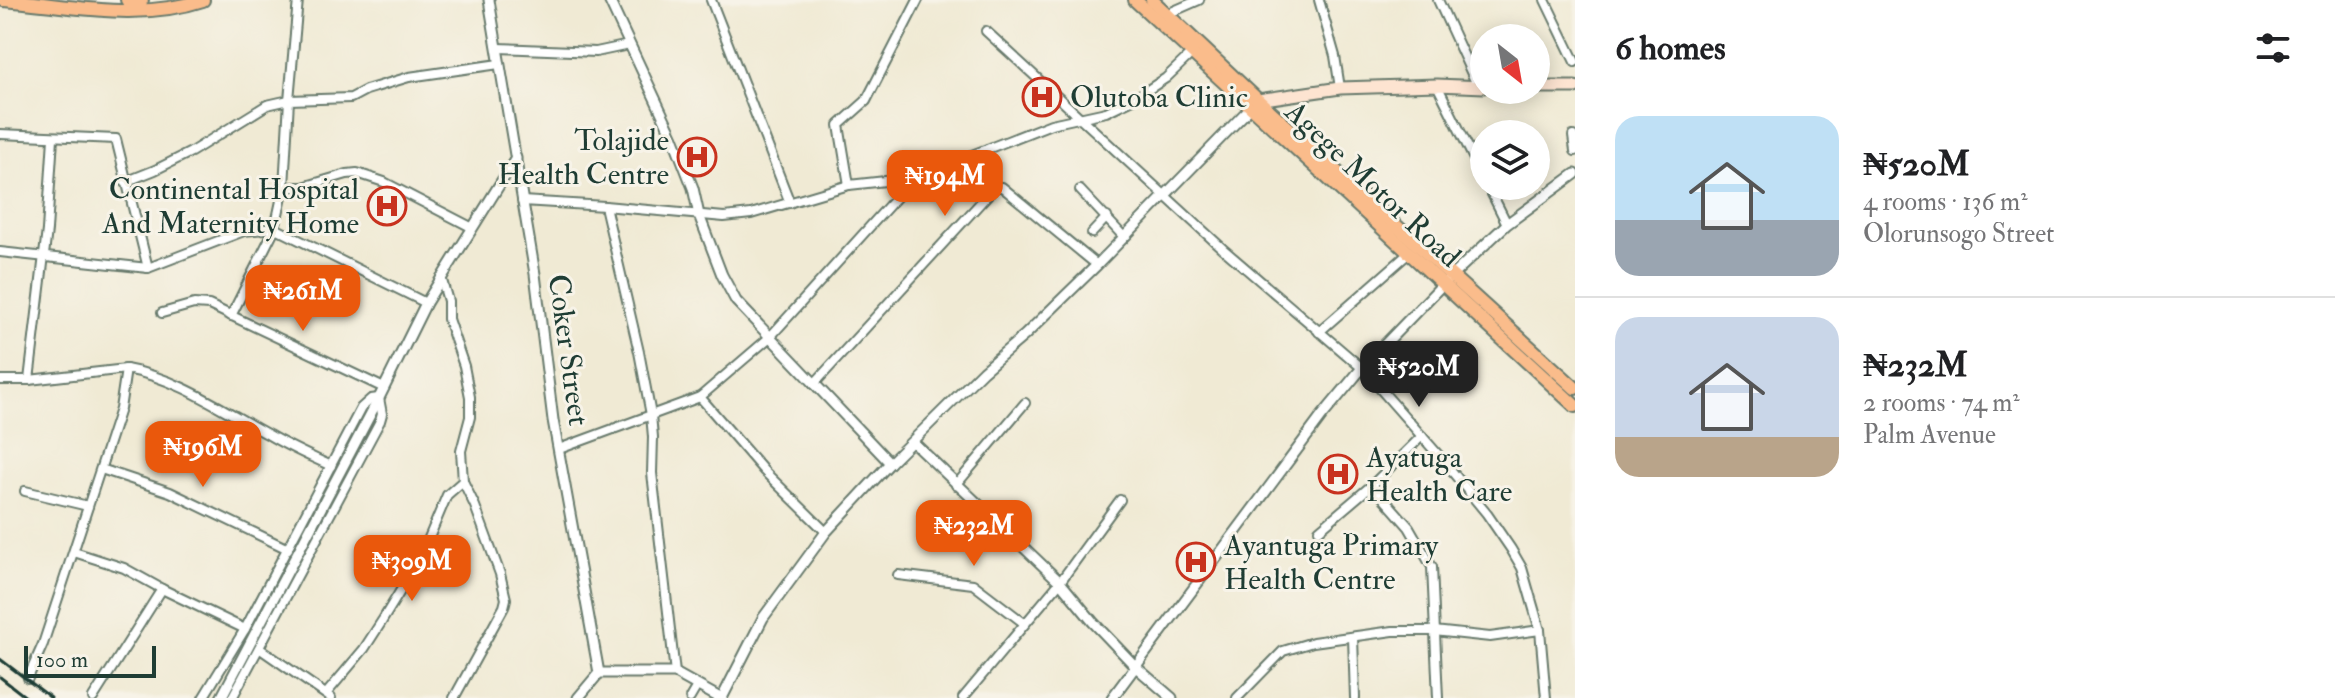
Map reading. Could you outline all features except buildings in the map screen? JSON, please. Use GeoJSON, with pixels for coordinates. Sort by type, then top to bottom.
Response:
{"type":"FeatureCollection","features":[{"type":"Feature","properties":{"kind":"highway"},"geometry":{"type":"LineString","coordinates":[[3,0],[143,12],[203,0]]}},
{"type":"Feature","properties":{"kind":"highway"},"geometry":{"type":"LineString","coordinates":[[127,0],[142,0]]}},
{"type":"Feature","properties":{"kind":"highway","name":"Agege Motor Road"},"geometry":{"type":"LineString","coordinates":[[1135,0],[1255,103],[1447,280],[1575,406]]}},
{"type":"Feature","properties":{"kind":"highway","name":"Agege Motor Road"},"geometry":{"type":"LineString","coordinates":[[1152,0],[1409,253],[1447,280],[1575,388]]}},
{"type":"Feature","properties":{"kind":"main road"},"geometry":{"type":"LineString","coordinates":[[1255,103],[1340,88],[1470,86]]}},
{"type":"Feature","properties":{"kind":"main road"},"geometry":{"type":"LineString","coordinates":[[1550,87],[1575,87]]}},
{"type":"Feature","properties":{"kind":"street"},"geometry":{"type":"LineString","coordinates":[[231,316],[275,228],[284,187],[298,0]]}},
{"type":"Feature","properties":{"kind":"street","name":"Coker Street"},"geometry":{"type":"LineString","coordinates":[[489,0],[535,274],[559,449],[599,673]]}},
{"type":"Feature","properties":{"kind":"street"},"geometry":{"type":"LineString","coordinates":[[609,0],[673,137],[722,275],[736,301],[890,463]]}},
{"type":"Feature","properties":{"kind":"street"},"geometry":{"type":"LineString","coordinates":[[711,0],[790,203]]}},
{"type":"Feature","properties":{"kind":"street"},"geometry":{"type":"LineString","coordinates":[[849,185],[839,125],[866,101],[918,0]]}},
{"type":"Feature","properties":{"kind":"street"},"geometry":{"type":"LineString","coordinates":[[1167,14],[1199,0]]}},
{"type":"Feature","properties":{"kind":"street"},"geometry":{"type":"LineString","coordinates":[[1319,0],[1335,56],[1340,88]]}},
{"type":"Feature","properties":{"kind":"street"},"geometry":{"type":"LineString","coordinates":[[1438,0],[1470,65]]}},
{"type":"Feature","properties":{"kind":"street"},"geometry":{"type":"LineString","coordinates":[[1545,0],[1575,62]]}},
{"type":"Feature","properties":{"kind":"street"},"geometry":{"type":"LineString","coordinates":[[986,31],[1223,249],[1362,368],[1422,436],[1487,514],[1511,549],[1527,581],[1540,630],[1546,698]]}},
{"type":"Feature","properties":{"kind":"street"},"geometry":{"type":"LineString","coordinates":[[498,48],[596,52],[629,45]]}},
{"type":"Feature","properties":{"kind":"street"},"geometry":{"type":"LineString","coordinates":[[522,201],[724,217],[751,214],[849,185],[913,178],[1051,124],[1106,112],[1166,78],[1193,52]]}},
{"type":"Feature","properties":{"kind":"street"},"geometry":{"type":"LineString","coordinates":[[125,182],[191,152],[267,105],[289,100],[351,98],[366,90],[409,77],[499,64]]}},
{"type":"Feature","properties":{"kind":"street"},"geometry":{"type":"LineString","coordinates":[[1437,85],[1470,151]]}},
{"type":"Feature","properties":{"kind":"street"},"geometry":{"type":"LineString","coordinates":[[578,698],[599,673],[675,673],[721,698],[763,618],[826,532],[890,463],[1097,265],[1255,103]]}},
{"type":"Feature","properties":{"kind":"street"},"geometry":{"type":"LineString","coordinates":[[0,134],[116,139],[148,268]]}},
{"type":"Feature","properties":{"kind":"street"},"geometry":{"type":"LineString","coordinates":[[1573,136],[1575,151]]}},
{"type":"Feature","properties":{"kind":"street"},"geometry":{"type":"LineString","coordinates":[[29,380],[53,138]]}},
{"type":"Feature","properties":{"kind":"street"},"geometry":{"type":"LineString","coordinates":[[221,698],[426,303],[516,158]]}},
{"type":"Feature","properties":{"kind":"street"},"geometry":{"type":"LineString","coordinates":[[284,187],[303,187],[357,173],[384,182],[471,227]]}},
{"type":"Feature","properties":{"kind":"street"},"geometry":{"type":"LineString","coordinates":[[1112,698],[1322,416],[1362,368],[1447,280],[1507,224],[1575,174]]}},
{"type":"Feature","properties":{"kind":"street"},"geometry":{"type":"LineString","coordinates":[[559,449],[700,397],[770,337],[913,178]]}},
{"type":"Feature","properties":{"kind":"street"},"geometry":{"type":"LineString","coordinates":[[814,384],[995,187],[1002,187],[1097,265]]}},
{"type":"Feature","properties":{"kind":"street"},"geometry":{"type":"LineString","coordinates":[[1080,190],[1124,237]]}},
{"type":"Feature","properties":{"kind":"street"},"geometry":{"type":"LineString","coordinates":[[1495,200],[1507,224]]}},
{"type":"Feature","properties":{"kind":"street"},"geometry":{"type":"LineString","coordinates":[[605,206],[651,415],[652,473],[675,673]]}},
{"type":"Feature","properties":{"kind":"street"},"geometry":{"type":"LineString","coordinates":[[1092,233],[1107,217]]}},
{"type":"Feature","properties":{"kind":"street"},"geometry":{"type":"LineString","coordinates":[[0,252],[148,268],[244,231],[275,228],[426,303]]}},
{"type":"Feature","properties":{"kind":"street"},"geometry":{"type":"LineString","coordinates":[[1319,332],[1409,253]]}},
{"type":"Feature","properties":{"kind":"street"},"geometry":{"type":"LineString","coordinates":[[441,277],[448,301],[448,319],[464,366],[470,397],[470,417],[461,451],[463,481],[500,574],[506,599],[454,698]]}},
{"type":"Feature","properties":{"kind":"street"},"geometry":{"type":"LineString","coordinates":[[162,313],[194,304],[209,305],[384,388]]}},
{"type":"Feature","properties":{"kind":"street"},"geometry":{"type":"LineString","coordinates":[[28,678],[43,644],[101,469],[120,409],[126,369]]}},
{"type":"Feature","properties":{"kind":"street"},"geometry":{"type":"LineString","coordinates":[[0,380],[29,380],[126,369],[136,371],[193,393],[269,436],[331,466]]}},
{"type":"Feature","properties":{"kind":"street"},"geometry":{"type":"LineString","coordinates":[[700,397],[764,471],[826,532]]}},
{"type":"Feature","properties":{"kind":"street"},"geometry":{"type":"LineString","coordinates":[[203,698],[245,629],[361,408],[371,399],[382,414],[380,421],[233,698]]}},
{"type":"Feature","properties":{"kind":"street"},"geometry":{"type":"LineString","coordinates":[[956,485],[1025,403]]}},
{"type":"Feature","properties":{"kind":"street"},"geometry":{"type":"LineString","coordinates":[[1319,530],[1372,485],[1422,436]]}},
{"type":"Feature","properties":{"kind":"street"},"geometry":{"type":"LineString","coordinates":[[913,442],[1060,582],[1136,667],[1172,698]]}},
{"type":"Feature","properties":{"kind":"street"},"geometry":{"type":"LineString","coordinates":[[101,469],[170,492],[288,549]]}},
{"type":"Feature","properties":{"kind":"street"},"geometry":{"type":"LineString","coordinates":[[259,648],[328,696],[382,621],[421,557],[447,495],[463,481]]}},
{"type":"Feature","properties":{"kind":"street"},"geometry":{"type":"LineString","coordinates":[[1372,485],[1409,527],[1432,567],[1438,698]]}},
{"type":"Feature","properties":{"kind":"street"},"geometry":{"type":"LineString","coordinates":[[25,491],[88,506]]}},
{"type":"Feature","properties":{"kind":"street"},"geometry":{"type":"LineString","coordinates":[[963,698],[1060,582],[1120,500]]}},
{"type":"Feature","properties":{"kind":"street"},"geometry":{"type":"LineString","coordinates":[[74,552],[124,568],[245,629]]}},
{"type":"Feature","properties":{"kind":"street"},"geometry":{"type":"LineString","coordinates":[[898,575],[973,584],[1024,623]]}},
{"type":"Feature","properties":{"kind":"street"},"geometry":{"type":"LineString","coordinates":[[93,698],[162,589]]}},
{"type":"Feature","properties":{"kind":"street"},"geometry":{"type":"LineString","coordinates":[[1237,698],[1283,651],[1313,642],[1393,631],[1434,631],[1490,637],[1540,630]]}},
{"type":"Feature","properties":{"kind":"street"},"geometry":{"type":"LineString","coordinates":[[1353,637],[1355,698]]}},
{"type":"Feature","properties":{"kind":"street"},"geometry":{"type":"LineString","coordinates":[[690,698],[697,686]]}},
{"type":"Feature","properties":{"kind":"railway"},"geometry":{"type":"LineString","coordinates":[[0,659],[51,698]]}},
{"type":"Feature","properties":{"kind":"railway"},"geometry":{"type":"LineString","coordinates":[[0,677],[27,698]]}},
{"type":"Feature","properties":{"kind":"place","name":"Olutoba Clinic"},"geometry":{"type":"Point","coordinates":[1042,97]}},
{"type":"Feature","properties":{"kind":"place","name":"Tolajide Health Centre"},"geometry":{"type":"Point","coordinates":[697,157]}},
{"type":"Feature","properties":{"kind":"place","name":"Continental Hospital And Maternity Home"},"geometry":{"type":"Point","coordinates":[387,206]}},
{"type":"Feature","properties":{"kind":"place","name":"Ayatuga Health Care"},"geometry":{"type":"Point","coordinates":[1338,474]}},
{"type":"Feature","properties":{"kind":"place","name":"Ayantuga Primary Health Centre"},"geometry":{"type":"Point","coordinates":[1196,562]}}]}
